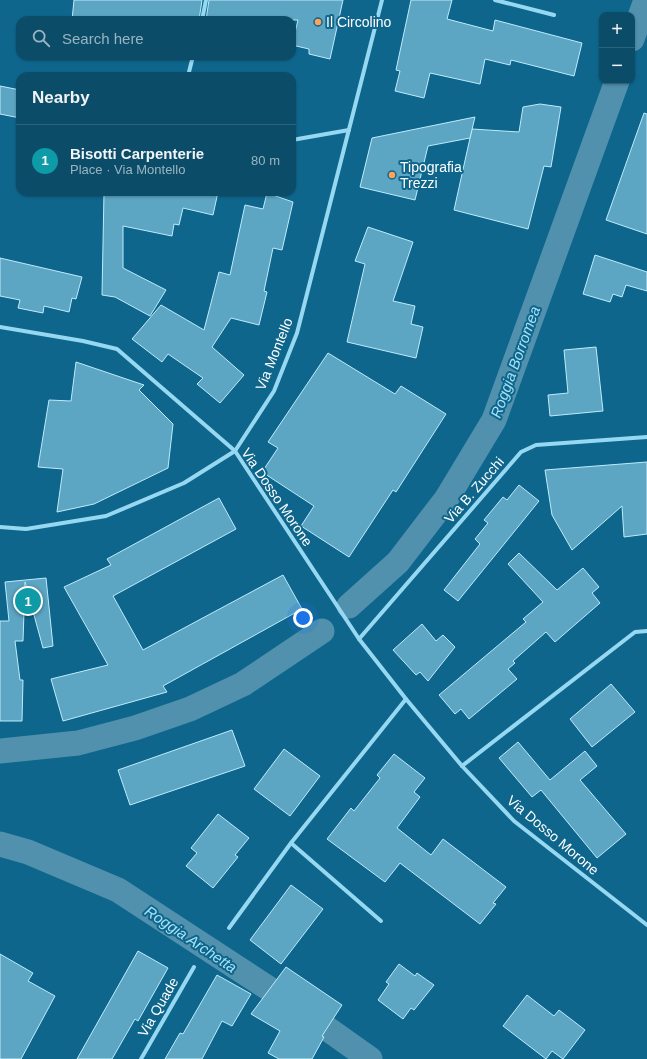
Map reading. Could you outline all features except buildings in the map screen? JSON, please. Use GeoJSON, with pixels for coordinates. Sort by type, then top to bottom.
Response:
{"type":"FeatureCollection","features":[{"type":"Feature","properties":{"kind":"street"},"geometry":{"type":"LineString","coordinates":[[203,16],[206,0]]}},
{"type":"Feature","properties":{"kind":"street","name":"Via Montello"},"geometry":{"type":"LineString","coordinates":[[0,527],[26,529],[106,516],[184,483],[234,451],[274,391],[297,333],[382,0]]}},
{"type":"Feature","properties":{"kind":"street"},"geometry":{"type":"LineString","coordinates":[[495,0],[554,15]]}},
{"type":"Feature","properties":{"kind":"street"},"geometry":{"type":"LineString","coordinates":[[189,72],[192,60]]}},
{"type":"Feature","properties":{"kind":"street"},"geometry":{"type":"LineString","coordinates":[[296,139],[349,130]]}},
{"type":"Feature","properties":{"kind":"street","name":"Via Dosso Morone"},"geometry":{"type":"LineString","coordinates":[[0,327],[84,340],[117,349],[234,451],[359,639],[406,699],[462,766],[514,821],[647,925]]}},
{"type":"Feature","properties":{"kind":"street","name":"Via B. Zucchi"},"geometry":{"type":"LineString","coordinates":[[359,639],[521,452],[536,445],[647,437]]}},
{"type":"Feature","properties":{"kind":"street"},"geometry":{"type":"LineString","coordinates":[[462,766],[635,632],[647,631]]}},
{"type":"Feature","properties":{"kind":"street"},"geometry":{"type":"LineString","coordinates":[[230,928],[291,843],[406,699]]}},
{"type":"Feature","properties":{"kind":"street"},"geometry":{"type":"LineString","coordinates":[[291,843],[381,921]]}},
{"type":"Feature","properties":{"kind":"street","name":"Via Quade"},"geometry":{"type":"LineString","coordinates":[[141,1059],[194,967]]}},
{"type":"Feature","properties":{"kind":"waterway","name":"Roggia Borromea"},"geometry":{"type":"LineString","coordinates":[[635,31],[646,0]]}},
{"type":"Feature","properties":{"kind":"waterway","name":"Roggia Borromea"},"geometry":{"type":"LineString","coordinates":[[349,606],[398,562],[447,498],[494,420],[616,84]]}},
{"type":"Feature","properties":{"kind":"waterway","name":"Roggia Borromea"},"geometry":{"type":"LineString","coordinates":[[0,751],[78,743],[135,728],[190,709],[243,684],[322,631]]}},
{"type":"Feature","properties":{"kind":"waterway","name":"Roggia Archetta"},"geometry":{"type":"LineString","coordinates":[[0,844],[28,852],[118,890],[294,1005],[370,1059]]}},
{"type":"Feature","properties":{"kind":"place","name":"Il Circolino"},"geometry":{"type":"Point","coordinates":[318,22]}},
{"type":"Feature","properties":{"kind":"place","name":"Tipografia Trezzi"},"geometry":{"type":"Point","coordinates":[392,175]}},
{"type":"Feature","properties":{"kind":"place","name":"Bisotti Carpenterie"},"geometry":{"type":"Point","coordinates":[28,601]}}]}
